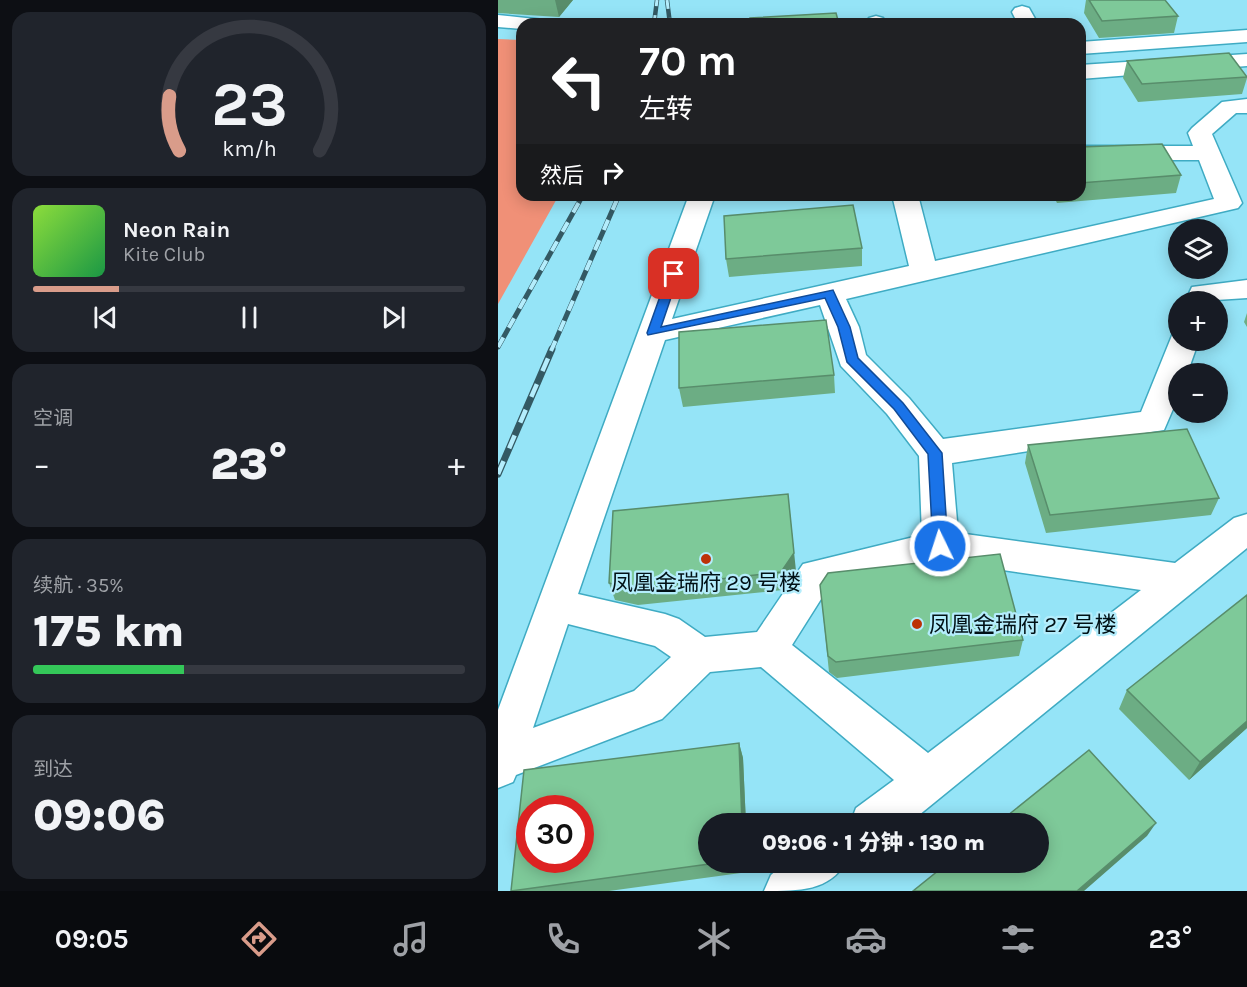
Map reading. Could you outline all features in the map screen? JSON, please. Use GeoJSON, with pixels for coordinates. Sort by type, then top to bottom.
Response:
{"type":"FeatureCollection","features":[{"type":"Feature","properties":{"kind":"street"},"geometry":{"type":"LineString","coordinates":[[498,21],[516,22]]}},
{"type":"Feature","properties":{"kind":"street"},"geometry":{"type":"LineString","coordinates":[[1086,47],[1187,32],[1247,36]]}},
{"type":"Feature","properties":{"kind":"street"},"geometry":{"type":"LineString","coordinates":[[1187,32],[1210,63]]}},
{"type":"Feature","properties":{"kind":"street"},"geometry":{"type":"LineString","coordinates":[[1086,72],[1247,60]]}},
{"type":"Feature","properties":{"kind":"street"},"geometry":{"type":"LineString","coordinates":[[653,333],[924,272],[1238,208],[1208,153],[1200,133],[1230,107],[1247,106]]}},
{"type":"Feature","properties":{"kind":"street"},"geometry":{"type":"LineString","coordinates":[[1086,153],[1208,153]]}},
{"type":"Feature","properties":{"kind":"street"},"geometry":{"type":"LineString","coordinates":[[499,764],[700,201]]}},
{"type":"Feature","properties":{"kind":"street"},"geometry":{"type":"LineString","coordinates":[[906,201],[924,272]]}},
{"type":"Feature","properties":{"kind":"street"},"geometry":{"type":"LineString","coordinates":[[1228,291],[1247,289]]}},
{"type":"Feature","properties":{"kind":"street"},"geometry":{"type":"LineString","coordinates":[[829,293],[844,327],[852,359],[898,406],[935,453],[940,546]]}},
{"type":"Feature","properties":{"kind":"street"},"geometry":{"type":"LineString","coordinates":[[935,453],[1154,422],[1180,351]]}},
{"type":"Feature","properties":{"kind":"street"},"geometry":{"type":"LineString","coordinates":[[886,813],[1247,528]]}},
{"type":"Feature","properties":{"kind":"street"},"geometry":{"type":"LineString","coordinates":[[768,649],[816,575],[940,546],[1181,580]]}},
{"type":"Feature","properties":{"kind":"street"},"geometry":{"type":"LineString","coordinates":[[556,605],[665,631],[700,655]]}},
{"type":"Feature","properties":{"kind":"street"},"geometry":{"type":"LineString","coordinates":[[499,764],[648,705],[700,655],[768,649],[927,780]]}},
{"type":"Feature","properties":{"kind":"street"},"geometry":{"type":"LineString","coordinates":[[787,891],[809,873]]}},
{"type":"Feature","properties":{"kind":"shaded area"},"geometry":{"type":"Polygon","coordinates":[[[498,39],[516,40],[516,201],[556,201],[498,304],[498,39]]]}},
{"type":"Feature","properties":{"kind":"building"},"geometry":{"type":"Polygon","coordinates":[[[1089,0],[1165,0],[1178,16],[1102,21],[1089,0]]]}},
{"type":"Feature","properties":{"kind":"building"},"geometry":{"type":"Polygon","coordinates":[[[836,13],[837,18],[750,18],[836,13]]]}},
{"type":"Feature","properties":{"kind":"building"},"geometry":{"type":"Polygon","coordinates":[[[1229,53],[1247,77],[1142,84],[1127,61],[1229,53]]]}},
{"type":"Feature","properties":{"kind":"building"},"geometry":{"type":"Polygon","coordinates":[[[1162,144],[1181,175],[1086,183],[1086,147],[1162,144]]]}},
{"type":"Feature","properties":{"kind":"building"},"geometry":{"type":"Polygon","coordinates":[[[853,205],[862,248],[726,259],[724,216],[853,205]]]}},
{"type":"Feature","properties":{"kind":"building"},"geometry":{"type":"Polygon","coordinates":[[[826,320],[834,375],[679,388],[679,332],[826,320]]]}},
{"type":"Feature","properties":{"kind":"building"},"geometry":{"type":"Polygon","coordinates":[[[1187,429],[1219,498],[1050,515],[1028,445],[1187,429]]]}},
{"type":"Feature","properties":{"kind":"building","name":"凤凰金瑞府 29 号楼"},"geometry":{"type":"Polygon","coordinates":[[[788,494],[794,553],[781,572],[632,589],[609,583],[613,511],[788,494]]]}},
{"type":"Feature","properties":{"kind":"building","name":"凤凰金瑞府 27 号楼"},"geometry":{"type":"Polygon","coordinates":[[[1000,554],[1023,640],[836,662],[828,656],[820,585],[828,573],[1000,554]]]}},
{"type":"Feature","properties":{"kind":"building"},"geometry":{"type":"Polygon","coordinates":[[[1247,595],[1247,721],[1200,762],[1127,690],[1247,595]]]}},
{"type":"Feature","properties":{"kind":"building"},"geometry":{"type":"Polygon","coordinates":[[[739,743],[742,813],[698,813],[698,866],[511,891],[516,844],[516,873],[594,873],[594,795],[521,795],[524,770],[739,743]]]}},
{"type":"Feature","properties":{"kind":"building"},"geometry":{"type":"Polygon","coordinates":[[[1089,750],[1156,823],[1077,891],[913,891],[935,873],[1049,873],[1049,813],[1011,813],[1089,750]]]}},
{"type":"Feature","properties":{"kind":"railway"},"geometry":{"type":"LineString","coordinates":[[655,18],[657,0]]}},
{"type":"Feature","properties":{"kind":"railway"},"geometry":{"type":"LineString","coordinates":[[667,0],[669,18]]}},
{"type":"Feature","properties":{"kind":"railway"},"geometry":{"type":"LineString","coordinates":[[498,347],[580,201]]}},
{"type":"Feature","properties":{"kind":"railway"},"geometry":{"type":"LineString","coordinates":[[551,351],[616,201]]}},
{"type":"Feature","properties":{"kind":"railway"},"geometry":{"type":"LineString","coordinates":[[498,474],[552,349]]}},
{"type":"Feature","properties":{"kind":"place","name":"凤凰金瑞府 29 号楼"},"geometry":{"type":"Point","coordinates":[706,559]}},
{"type":"Feature","properties":{"kind":"place","name":"凤凰金瑞府 27 号楼"},"geometry":{"type":"Point","coordinates":[917,624]}},
{"type":"Feature","properties":{"kind":"route"},"geometry":{"type":"LineString","coordinates":[[674,274],[653,333],[829,293],[844,327],[852,359],[898,406],[935,453],[940,546]]}}]}
